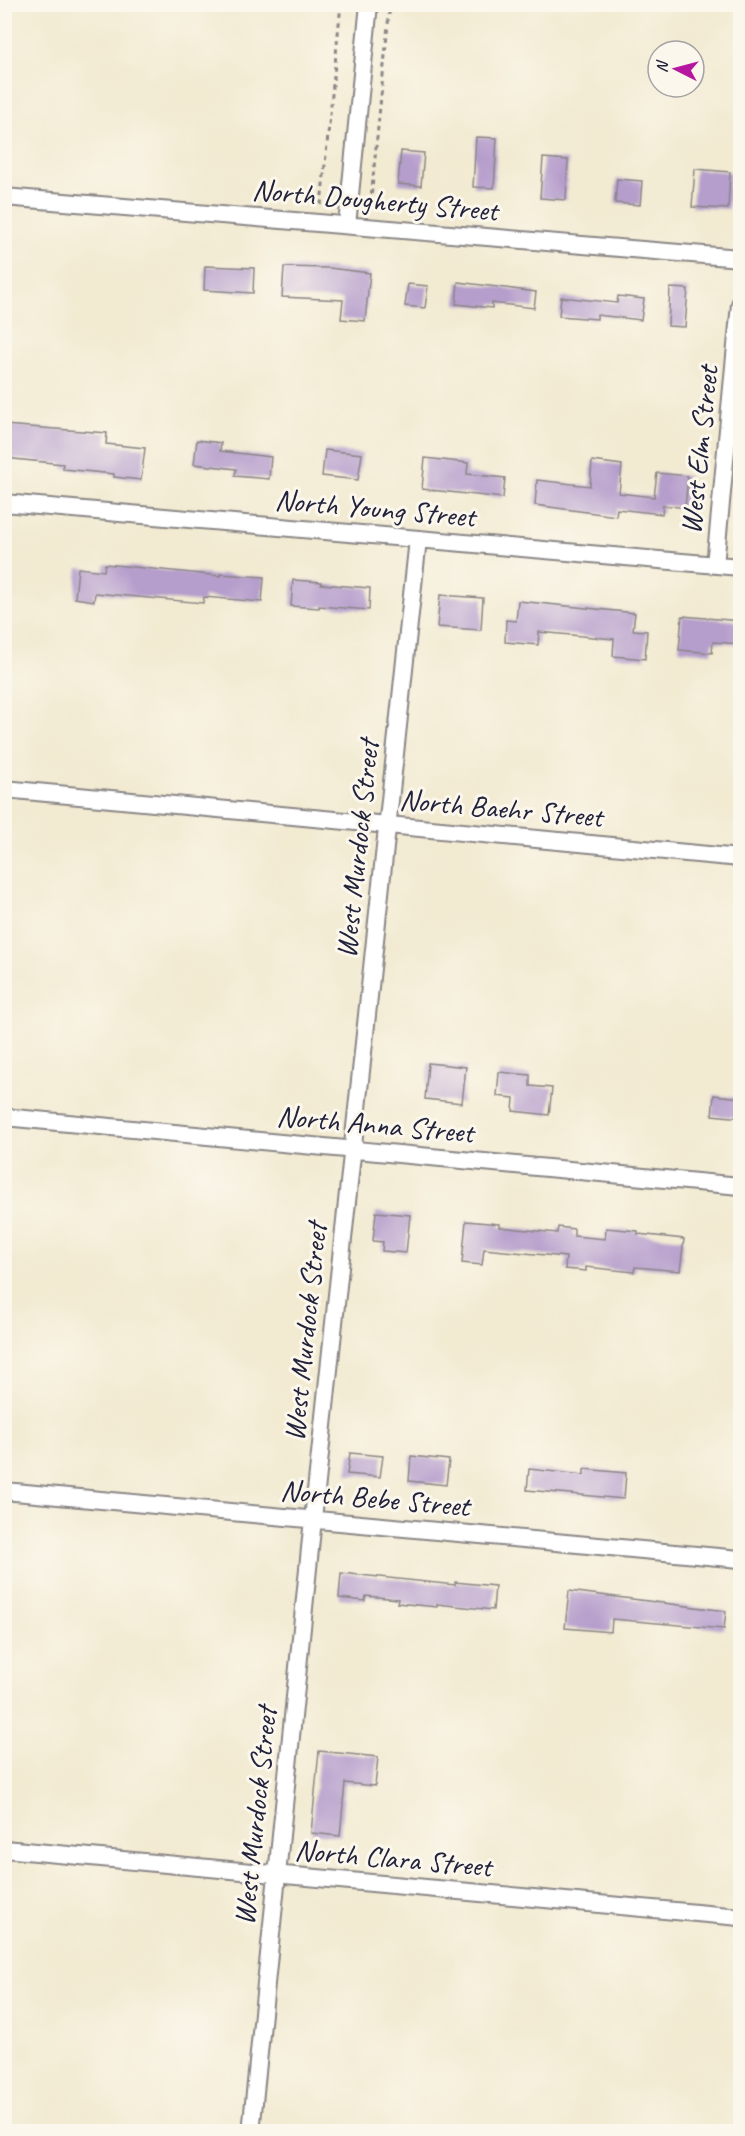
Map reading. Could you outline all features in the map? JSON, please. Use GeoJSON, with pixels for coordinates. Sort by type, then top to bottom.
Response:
{"type":"FeatureCollection","features":[{"type":"Feature","properties":{"kind":"street"},"geometry":{"type":"LineString","coordinates":[[347,225],[369,4]]}},
{"type":"Feature","properties":{"kind":"street","name":"North Dougherty Street"},"geometry":{"type":"LineString","coordinates":[[4,197],[741,258]]}},
{"type":"Feature","properties":{"kind":"street","name":"West Elm Street"},"geometry":{"type":"LineString","coordinates":[[715,565],[741,304]]}},
{"type":"Feature","properties":{"kind":"street","name":"North Young Street"},"geometry":{"type":"LineString","coordinates":[[4,503],[741,567]]}},
{"type":"Feature","properties":{"kind":"street","name":"West Murdock Street"},"geometry":{"type":"LineString","coordinates":[[251,2132],[313,1519],[418,539]]}},
{"type":"Feature","properties":{"kind":"street","name":"North Baehr Street"},"geometry":{"type":"LineString","coordinates":[[4,789],[741,858]]}},
{"type":"Feature","properties":{"kind":"street","name":"North Anna Street"},"geometry":{"type":"LineString","coordinates":[[4,1117],[741,1186]]}},
{"type":"Feature","properties":{"kind":"street","name":"North Bebe Street"},"geometry":{"type":"LineString","coordinates":[[4,1491],[741,1559]]}},
{"type":"Feature","properties":{"kind":"street","name":"North Clara Street"},"geometry":{"type":"LineString","coordinates":[[4,1849],[741,1917]]}},
{"type":"Feature","properties":{"kind":"building"},"geometry":{"type":"Polygon","coordinates":[[[476,137],[497,138],[494,188],[473,187],[476,137]]]}},
{"type":"Feature","properties":{"kind":"building"},"geometry":{"type":"Polygon","coordinates":[[[401,151],[424,153],[421,186],[398,184],[401,151]]]}},
{"type":"Feature","properties":{"kind":"building"},"geometry":{"type":"Polygon","coordinates":[[[543,158],[568,160],[566,200],[540,198],[543,158]]]}},
{"type":"Feature","properties":{"kind":"building"},"geometry":{"type":"Polygon","coordinates":[[[695,169],[730,172],[728,209],[692,207],[695,169]]]}},
{"type":"Feature","properties":{"kind":"building"},"geometry":{"type":"Polygon","coordinates":[[[617,179],[642,181],[640,205],[615,203],[617,179]]]}},
{"type":"Feature","properties":{"kind":"building"},"geometry":{"type":"Polygon","coordinates":[[[205,266],[254,268],[253,293],[204,290],[205,266]]]}},
{"type":"Feature","properties":{"kind":"building"},"geometry":{"type":"Polygon","coordinates":[[[284,267],[329,268],[370,273],[365,321],[341,319],[343,300],[282,297],[284,267]]]}},
{"type":"Feature","properties":{"kind":"building"},"geometry":{"type":"Polygon","coordinates":[[[458,282],[536,292],[534,308],[492,303],[492,308],[456,304],[458,282]]]}},
{"type":"Feature","properties":{"kind":"building"},"geometry":{"type":"Polygon","coordinates":[[[408,284],[428,286],[425,308],[405,306],[408,284]]]}},
{"type":"Feature","properties":{"kind":"building"},"geometry":{"type":"Polygon","coordinates":[[[670,288],[688,289],[685,327],[668,326],[670,288]]]}},
{"type":"Feature","properties":{"kind":"building"},"geometry":{"type":"Polygon","coordinates":[[[618,296],[644,299],[641,320],[597,315],[597,319],[559,316],[561,297],[617,303],[618,296]]]}},
{"type":"Feature","properties":{"kind":"building"},"geometry":{"type":"Polygon","coordinates":[[[4,425],[107,433],[106,444],[145,448],[141,480],[114,477],[114,474],[63,469],[63,464],[4,458],[4,425]]]}},
{"type":"Feature","properties":{"kind":"building"},"geometry":{"type":"Polygon","coordinates":[[[197,440],[221,443],[220,451],[271,457],[269,479],[235,476],[236,469],[194,464],[197,440]]]}},
{"type":"Feature","properties":{"kind":"building"},"geometry":{"type":"Polygon","coordinates":[[[325,450],[362,454],[358,480],[322,476],[325,450]]]}},
{"type":"Feature","properties":{"kind":"building"},"geometry":{"type":"Polygon","coordinates":[[[425,458],[468,463],[467,474],[505,478],[503,498],[422,489],[425,458]]]}},
{"type":"Feature","properties":{"kind":"building"},"geometry":{"type":"Polygon","coordinates":[[[592,461],[622,465],[619,493],[654,497],[657,473],[688,476],[685,508],[663,505],[662,514],[617,509],[616,516],[535,505],[537,480],[590,486],[592,461]]]}},
{"type":"Feature","properties":{"kind":"building"},"geometry":{"type":"Polygon","coordinates":[[[105,564],[220,576],[220,574],[264,577],[262,602],[204,597],[203,603],[95,593],[94,601],[75,598],[78,568],[104,571],[105,564]]]}},
{"type":"Feature","properties":{"kind":"building"},"geometry":{"type":"Polygon","coordinates":[[[293,580],[370,588],[369,610],[291,606],[293,580]]]}},
{"type":"Feature","properties":{"kind":"building"},"geometry":{"type":"Polygon","coordinates":[[[440,595],[483,598],[481,630],[437,627],[440,595]]]}},
{"type":"Feature","properties":{"kind":"building"},"geometry":{"type":"Polygon","coordinates":[[[518,601],[635,613],[633,630],[647,631],[645,659],[613,656],[614,639],[539,632],[538,645],[505,642],[506,620],[516,621],[518,601]]]}},
{"type":"Feature","properties":{"kind":"building"},"geometry":{"type":"Polygon","coordinates":[[[682,616],[741,621],[741,644],[713,642],[712,653],[679,650],[682,616]]]}},
{"type":"Feature","properties":{"kind":"building"},"geometry":{"type":"Polygon","coordinates":[[[428,1063],[466,1067],[462,1103],[425,1099],[428,1063]]]}},
{"type":"Feature","properties":{"kind":"building"},"geometry":{"type":"Polygon","coordinates":[[[499,1072],[530,1075],[530,1086],[552,1088],[549,1115],[513,1111],[514,1098],[497,1096],[499,1072]]]}},
{"type":"Feature","properties":{"kind":"building"},"geometry":{"type":"Polygon","coordinates":[[[714,1095],[741,1098],[741,1118],[712,1115],[714,1095]]]}},
{"type":"Feature","properties":{"kind":"building"},"geometry":{"type":"Polygon","coordinates":[[[376,1212],[410,1215],[406,1253],[382,1251],[383,1242],[373,1241],[376,1212]]]}},
{"type":"Feature","properties":{"kind":"building"},"geometry":{"type":"Polygon","coordinates":[[[466,1221],[557,1233],[558,1227],[574,1229],[574,1236],[605,1239],[606,1228],[684,1239],[680,1271],[635,1267],[634,1272],[586,1267],[586,1271],[565,1269],[566,1257],[484,1249],[482,1265],[462,1263],[466,1221]]]}},
{"type":"Feature","properties":{"kind":"building"},"geometry":{"type":"Polygon","coordinates":[[[350,1453],[383,1456],[380,1477],[347,1474],[350,1453]]]}},
{"type":"Feature","properties":{"kind":"building"},"geometry":{"type":"Polygon","coordinates":[[[411,1456],[449,1460],[446,1485],[409,1481],[411,1456]]]}},
{"type":"Feature","properties":{"kind":"building"},"geometry":{"type":"Polygon","coordinates":[[[529,1469],[584,1475],[584,1469],[626,1473],[624,1499],[527,1490],[529,1469]]]}},
{"type":"Feature","properties":{"kind":"building"},"geometry":{"type":"Polygon","coordinates":[[[341,1573],[455,1585],[455,1582],[495,1586],[493,1610],[437,1604],[437,1607],[397,1603],[398,1599],[366,1596],[365,1601],[339,1598],[341,1573]]]}},
{"type":"Feature","properties":{"kind":"building"},"geometry":{"type":"Polygon","coordinates":[[[569,1591],[726,1611],[724,1629],[612,1619],[611,1632],[565,1628],[569,1591]]]}},
{"type":"Feature","properties":{"kind":"building"},"geometry":{"type":"Polygon","coordinates":[[[319,1751],[378,1757],[375,1786],[345,1783],[340,1836],[311,1833],[319,1751]]]}}]}
